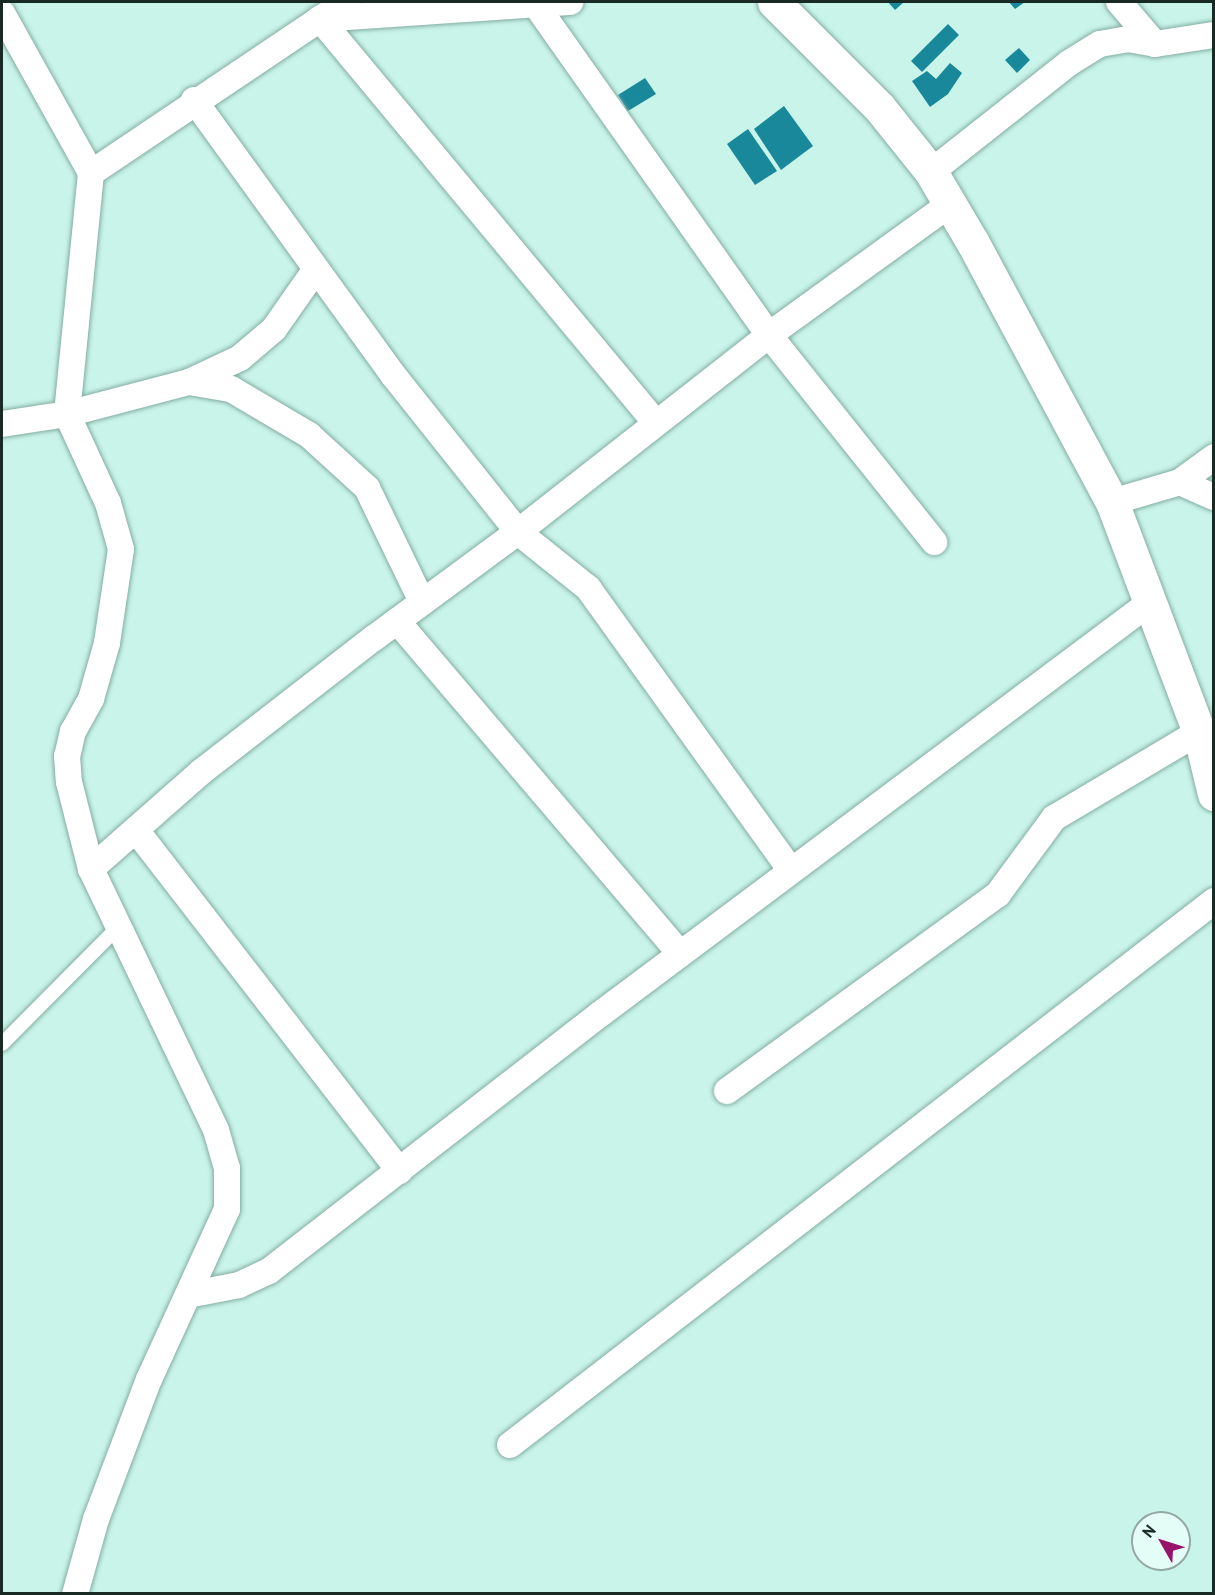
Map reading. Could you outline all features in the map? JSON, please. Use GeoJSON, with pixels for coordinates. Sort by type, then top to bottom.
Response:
{"type":"FeatureCollection","features":[{"type":"Feature","properties":{"kind":"street"},"geometry":{"type":"LineString","coordinates":[[91,173],[194,100],[348,2]]}},
{"type":"Feature","properties":{"kind":"street"},"geometry":{"type":"LineString","coordinates":[[320,19],[570,2]]}},
{"type":"Feature","properties":{"kind":"street"},"geometry":{"type":"LineString","coordinates":[[774,2],[879,107],[931,172],[950,204],[1112,502],[1148,604],[1199,732],[1212,783]]}},
{"type":"Feature","properties":{"kind":"street"},"geometry":{"type":"LineString","coordinates":[[1119,2],[1155,44]]}},
{"type":"Feature","properties":{"kind":"street"},"geometry":{"type":"LineString","coordinates":[[536,5],[770,335],[934,542]]}},
{"type":"Feature","properties":{"kind":"street"},"geometry":{"type":"LineString","coordinates":[[2,13],[91,173],[67,414],[108,503],[121,549],[107,643],[91,699],[74,731],[67,756],[69,782],[91,869],[216,1130],[227,1168],[227,1209],[149,1379],[96,1520],[75,1593]]}},
{"type":"Feature","properties":{"kind":"street"},"geometry":{"type":"LineString","coordinates":[[320,19],[655,422]]}},
{"type":"Feature","properties":{"kind":"street"},"geometry":{"type":"LineString","coordinates":[[931,172],[1070,63],[1100,44],[1128,39],[1155,44],[1214,35]]}},
{"type":"Feature","properties":{"kind":"street"},"geometry":{"type":"LineString","coordinates":[[194,100],[394,376],[518,532],[588,588],[791,871]]}},
{"type":"Feature","properties":{"kind":"street"},"geometry":{"type":"LineString","coordinates":[[91,869],[201,772],[422,602],[518,532],[655,422],[950,204]]}},
{"type":"Feature","properties":{"kind":"street"},"geometry":{"type":"LineString","coordinates":[[2,424],[67,414],[189,382],[240,358],[274,329],[316,269]]}},
{"type":"Feature","properties":{"kind":"street"},"geometry":{"type":"LineString","coordinates":[[189,382],[231,389],[309,435],[337,458],[367,488],[422,602]]}},
{"type":"Feature","properties":{"kind":"street"},"geometry":{"type":"LineString","coordinates":[[1112,502],[1180,482],[1214,457]]}},
{"type":"Feature","properties":{"kind":"street"},"geometry":{"type":"LineString","coordinates":[[1180,482],[1214,497]]}},
{"type":"Feature","properties":{"kind":"street"},"geometry":{"type":"LineString","coordinates":[[189,1295],[238,1285],[269,1271],[680,954],[1148,604]]}},
{"type":"Feature","properties":{"kind":"street"},"geometry":{"type":"LineString","coordinates":[[397,621],[680,954]]}},
{"type":"Feature","properties":{"kind":"street"},"geometry":{"type":"LineString","coordinates":[[727,1091],[998,894],[1054,818],[1199,732]]}},
{"type":"Feature","properties":{"kind":"street"},"geometry":{"type":"LineString","coordinates":[[136,830],[400,1171]]}},
{"type":"Feature","properties":{"kind":"street"},"geometry":{"type":"LineString","coordinates":[[510,1445],[1214,901]]}},
{"type":"Feature","properties":{"kind":"lane"},"geometry":{"type":"LineString","coordinates":[[2,1044],[118,927]]}},
{"type":"Feature","properties":{"kind":"building"},"geometry":{"type":"Polygon","coordinates":[[[888,2],[904,2],[895,10],[888,2]]]}},
{"type":"Feature","properties":{"kind":"building"},"geometry":{"type":"Polygon","coordinates":[[[1009,2],[1025,2],[1015,9],[1009,2]]]}},
{"type":"Feature","properties":{"kind":"building"},"geometry":{"type":"Polygon","coordinates":[[[948,24],[959,35],[922,72],[911,61],[948,24]]]}},
{"type":"Feature","properties":{"kind":"building"},"geometry":{"type":"Polygon","coordinates":[[[1019,48],[1030,60],[1017,73],[1005,60],[1019,48]]]}},
{"type":"Feature","properties":{"kind":"building"},"geometry":{"type":"Polygon","coordinates":[[[950,63],[962,73],[948,94],[930,107],[912,81],[927,71],[936,79],[950,63]]]}},
{"type":"Feature","properties":{"kind":"building"},"geometry":{"type":"Polygon","coordinates":[[[645,78],[656,94],[628,111],[618,95],[645,78]]]}},
{"type":"Feature","properties":{"kind":"building"},"geometry":{"type":"Polygon","coordinates":[[[784,106],[813,146],[781,170],[754,129],[784,106]]]}},
{"type":"Feature","properties":{"kind":"building"},"geometry":{"type":"Polygon","coordinates":[[[748,129],[777,171],[755,185],[727,144],[748,129]]]}}]}
